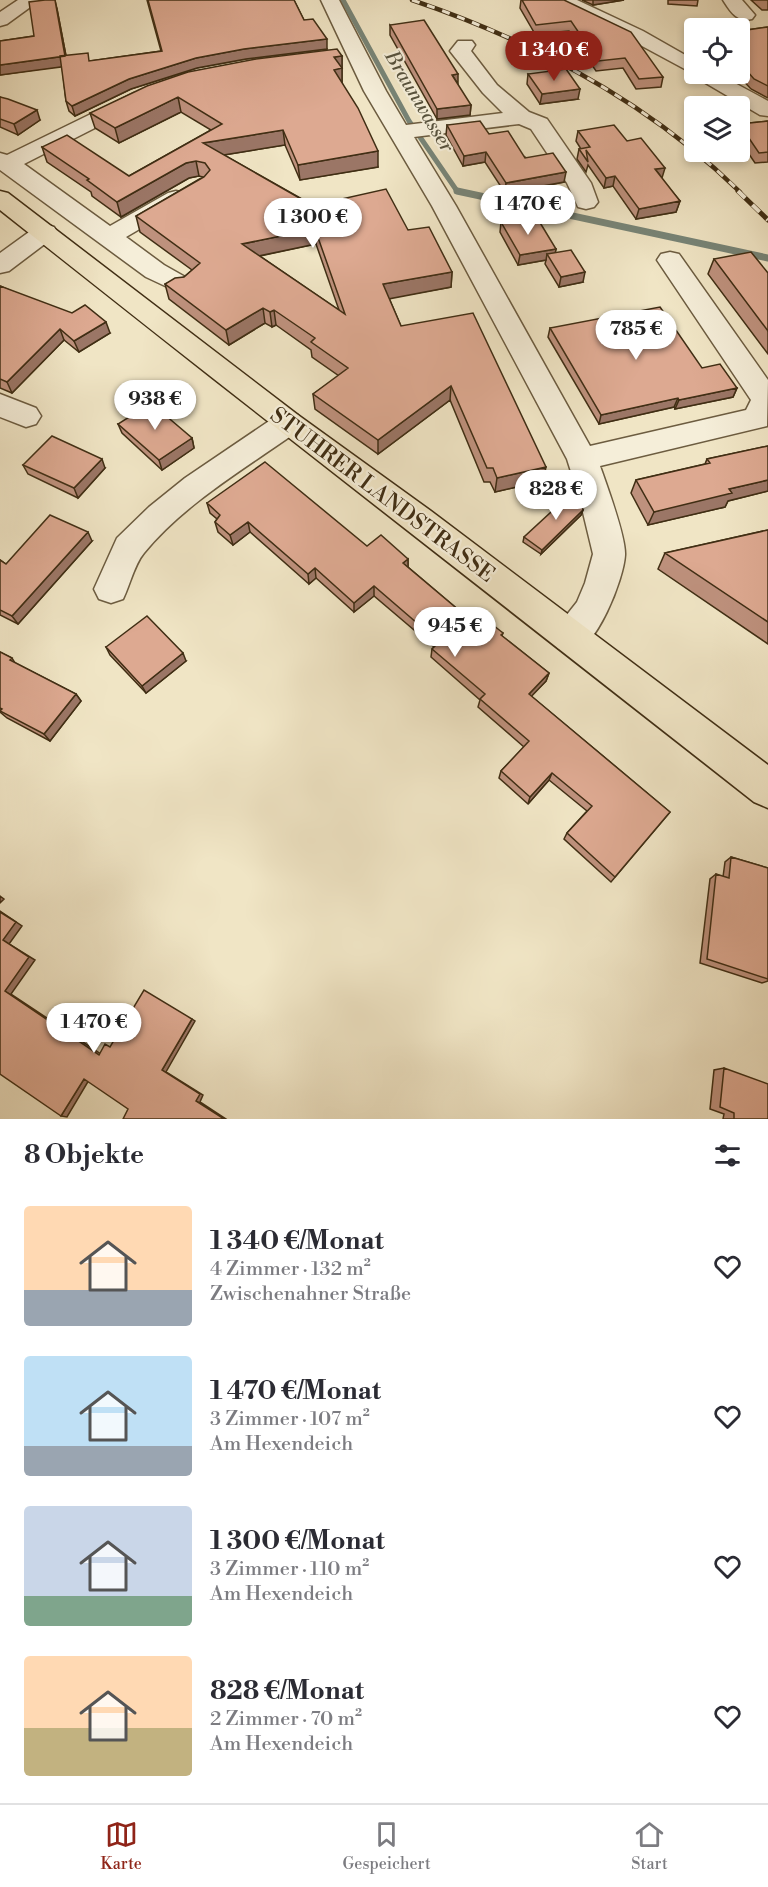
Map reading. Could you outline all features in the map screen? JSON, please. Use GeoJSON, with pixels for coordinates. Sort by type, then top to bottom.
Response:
{"type":"FeatureCollection","features":[{"type":"Feature","properties":{"kind":"main road","name":"STUHRER LANDSTRASSE"},"geometry":{"type":"LineString","coordinates":[[0,198],[288,423],[420,520],[768,789]]}},
{"type":"Feature","properties":{"kind":"street"},"geometry":{"type":"LineString","coordinates":[[0,20],[31,0]]}},
{"type":"Feature","properties":{"kind":"street"},"geometry":{"type":"LineString","coordinates":[[330,0],[347,55],[375,91],[444,206],[582,459],[596,500],[609,554],[602,584],[590,611],[570,637]]}},
{"type":"Feature","properties":{"kind":"street"},"geometry":{"type":"LineString","coordinates":[[562,0],[636,35],[684,62]]}},
{"type":"Feature","properties":{"kind":"street"},"geometry":{"type":"LineString","coordinates":[[732,0],[745,15]]}},
{"type":"Feature","properties":{"kind":"street"},"geometry":{"type":"LineString","coordinates":[[465,45],[460,51],[490,89],[521,117],[539,124],[579,183],[586,202]]}},
{"type":"Feature","properties":{"kind":"street"},"geometry":{"type":"LineString","coordinates":[[722,84],[768,110]]}},
{"type":"Feature","properties":{"kind":"street"},"geometry":{"type":"LineString","coordinates":[[151,92],[4,162],[155,271],[178,284]]}},
{"type":"Feature","properties":{"kind":"street"},"geometry":{"type":"LineString","coordinates":[[399,132],[521,117]]}},
{"type":"Feature","properties":{"kind":"street"},"geometry":{"type":"LineString","coordinates":[[108,237],[198,185]]}},
{"type":"Feature","properties":{"kind":"street"},"geometry":{"type":"LineString","coordinates":[[0,265],[45,232]]}},
{"type":"Feature","properties":{"kind":"street"},"geometry":{"type":"LineString","coordinates":[[582,459],[757,418],[766,399],[670,260]]}},
{"type":"Feature","properties":{"kind":"street"},"geometry":{"type":"LineString","coordinates":[[111,589],[129,547],[160,516],[196,487],[288,423]]}},
{"type":"Feature","properties":{"kind":"building"},"geometry":{"type":"Polygon","coordinates":[[[55,0],[65,56],[0,65],[0,41],[34,36],[29,2],[55,0]]]}},
{"type":"Feature","properties":{"kind":"building"},"geometry":{"type":"Polygon","coordinates":[[[148,0],[294,0],[304,20],[313,19],[327,39],[244,49],[196,58],[129,79],[72,106],[66,101],[60,56],[88,53],[89,61],[162,51],[148,0]]]}},
{"type":"Feature","properties":{"kind":"building"},"geometry":{"type":"Polygon","coordinates":[[[522,0],[564,0],[631,32],[663,77],[639,79],[625,58],[598,61],[571,21],[536,25],[522,0]]]}},
{"type":"Feature","properties":{"kind":"building"},"geometry":{"type":"Polygon","coordinates":[[[424,20],[458,74],[452,75],[471,105],[437,109],[390,25],[424,20]]]}},
{"type":"Feature","properties":{"kind":"building"},"geometry":{"type":"Polygon","coordinates":[[[768,27],[768,86],[750,74],[750,30],[768,27]]]}},
{"type":"Feature","properties":{"kind":"building"},"geometry":{"type":"Polygon","coordinates":[[[337,49],[342,56],[334,57],[342,68],[334,70],[358,108],[378,151],[298,165],[283,130],[203,143],[317,208],[315,205],[386,189],[408,230],[429,227],[452,272],[383,284],[401,326],[473,313],[546,467],[497,478],[493,468],[487,468],[451,386],[378,440],[313,394],[348,368],[311,342],[315,338],[274,310],[270,312],[263,308],[226,330],[165,284],[175,278],[184,277],[200,263],[136,216],[204,177],[210,170],[205,163],[196,161],[186,163],[117,202],[87,180],[89,179],[42,147],[67,135],[129,176],[222,124],[178,97],[115,128],[90,113],[147,86],[188,72],[256,59],[337,49]],[[315,229],[242,244],[345,314],[315,229]]]}},
{"type":"Feature","properties":{"kind":"building"},"geometry":{"type":"Polygon","coordinates":[[[566,69],[580,89],[542,94],[528,74],[566,69]]]}},
{"type":"Feature","properties":{"kind":"building"},"geometry":{"type":"Polygon","coordinates":[[[0,97],[37,110],[14,124],[0,119],[0,97]]]}},
{"type":"Feature","properties":{"kind":"building"},"geometry":{"type":"Polygon","coordinates":[[[480,121],[489,134],[508,131],[525,158],[553,153],[566,172],[506,183],[486,152],[464,156],[447,125],[480,121]]]}},
{"type":"Feature","properties":{"kind":"building"},"geometry":{"type":"Polygon","coordinates":[[[768,121],[768,152],[759,153],[750,140],[750,123],[768,121]]]}},
{"type":"Feature","properties":{"kind":"building"},"geometry":{"type":"Polygon","coordinates":[[[614,125],[627,141],[641,138],[665,168],[655,169],[680,201],[639,209],[615,176],[606,178],[586,150],[588,162],[579,149],[590,147],[578,131],[614,125]]]}},
{"type":"Feature","properties":{"kind":"building"},"geometry":{"type":"Polygon","coordinates":[[[536,216],[556,249],[520,255],[501,222],[536,216]]]}},
{"type":"Feature","properties":{"kind":"building"},"geometry":{"type":"Polygon","coordinates":[[[571,250],[585,272],[561,277],[547,254],[571,250]]]}},
{"type":"Feature","properties":{"kind":"building"},"geometry":{"type":"Polygon","coordinates":[[[751,252],[768,273],[768,331],[714,259],[751,252]]]}},
{"type":"Feature","properties":{"kind":"building"},"geometry":{"type":"Polygon","coordinates":[[[0,286],[72,313],[85,305],[106,322],[74,341],[60,329],[7,382],[0,379],[0,286]]]}},
{"type":"Feature","properties":{"kind":"building"},"geometry":{"type":"Polygon","coordinates":[[[660,307],[702,368],[720,364],[737,388],[601,415],[550,328],[660,307]]]}},
{"type":"Feature","properties":{"kind":"building"},"geometry":{"type":"Polygon","coordinates":[[[151,403],[192,438],[159,460],[118,424],[151,403]]]}},
{"type":"Feature","properties":{"kind":"building"},"geometry":{"type":"Polygon","coordinates":[[[52,436],[102,459],[74,488],[23,465],[52,436]]]}},
{"type":"Feature","properties":{"kind":"building"},"geometry":{"type":"Polygon","coordinates":[[[768,446],[768,480],[729,489],[732,493],[654,512],[636,480],[710,463],[707,459],[768,446]]]}},
{"type":"Feature","properties":{"kind":"building"},"geometry":{"type":"Polygon","coordinates":[[[265,462],[367,546],[381,535],[408,559],[403,563],[467,617],[474,610],[503,633],[501,635],[549,673],[529,694],[670,812],[615,877],[567,833],[592,806],[552,773],[530,797],[501,771],[529,741],[480,699],[485,694],[432,649],[439,642],[374,586],[354,603],[315,568],[308,574],[248,522],[230,535],[215,522],[220,515],[207,503],[265,462]]]}},
{"type":"Feature","properties":{"kind":"building"},"geometry":{"type":"Polygon","coordinates":[[[577,488],[583,510],[542,550],[524,537],[577,488]]]}},
{"type":"Feature","properties":{"kind":"building"},"geometry":{"type":"Polygon","coordinates":[[[50,515],[88,532],[12,616],[0,610],[0,560],[6,564],[50,515]]]}},
{"type":"Feature","properties":{"kind":"building"},"geometry":{"type":"Polygon","coordinates":[[[768,530],[768,622],[665,553],[768,530]]]}},
{"type":"Feature","properties":{"kind":"building"},"geometry":{"type":"Polygon","coordinates":[[[147,616],[183,653],[142,686],[106,647],[147,616]]]}},
{"type":"Feature","properties":{"kind":"building"},"geometry":{"type":"Polygon","coordinates":[[[0,652],[12,658],[10,660],[76,694],[44,734],[0,711],[2,709],[0,708],[0,652]]]}},
{"type":"Feature","properties":{"kind":"building"},"geometry":{"type":"Polygon","coordinates":[[[731,857],[768,868],[768,979],[707,959],[716,874],[729,878],[731,857]]]}},
{"type":"Feature","properties":{"kind":"building"},"geometry":{"type":"Polygon","coordinates":[[[0,912],[16,922],[3,940],[29,957],[5,991],[99,1055],[105,1044],[110,1047],[144,990],[192,1019],[162,1070],[200,1094],[196,1101],[224,1119],[123,1119],[128,1109],[84,1079],[61,1116],[0,1074],[0,912]]]}},
{"type":"Feature","properties":{"kind":"building"},"geometry":{"type":"Polygon","coordinates":[[[724,1068],[768,1084],[768,1119],[734,1119],[734,1113],[720,1107],[724,1068]]]}},
{"type":"Feature","properties":{"kind":"waterway","name":"Braunwasser"},"geometry":{"type":"LineString","coordinates":[[343,0],[409,121],[457,191]]}},
{"type":"Feature","properties":{"kind":"waterway","name":"Braunwasser"},"geometry":{"type":"LineString","coordinates":[[457,191],[462,192]]}},
{"type":"Feature","properties":{"kind":"waterway","name":"Braunwasser"},"geometry":{"type":"LineString","coordinates":[[457,191],[768,258]]}},
{"type":"Feature","properties":{"kind":"railway"},"geometry":{"type":"LineString","coordinates":[[412,0],[501,35],[587,78],[667,130],[740,192]]}},
{"type":"Feature","properties":{"kind":"railway"},"geometry":{"type":"LineString","coordinates":[[738,191],[768,220]]}}]}
